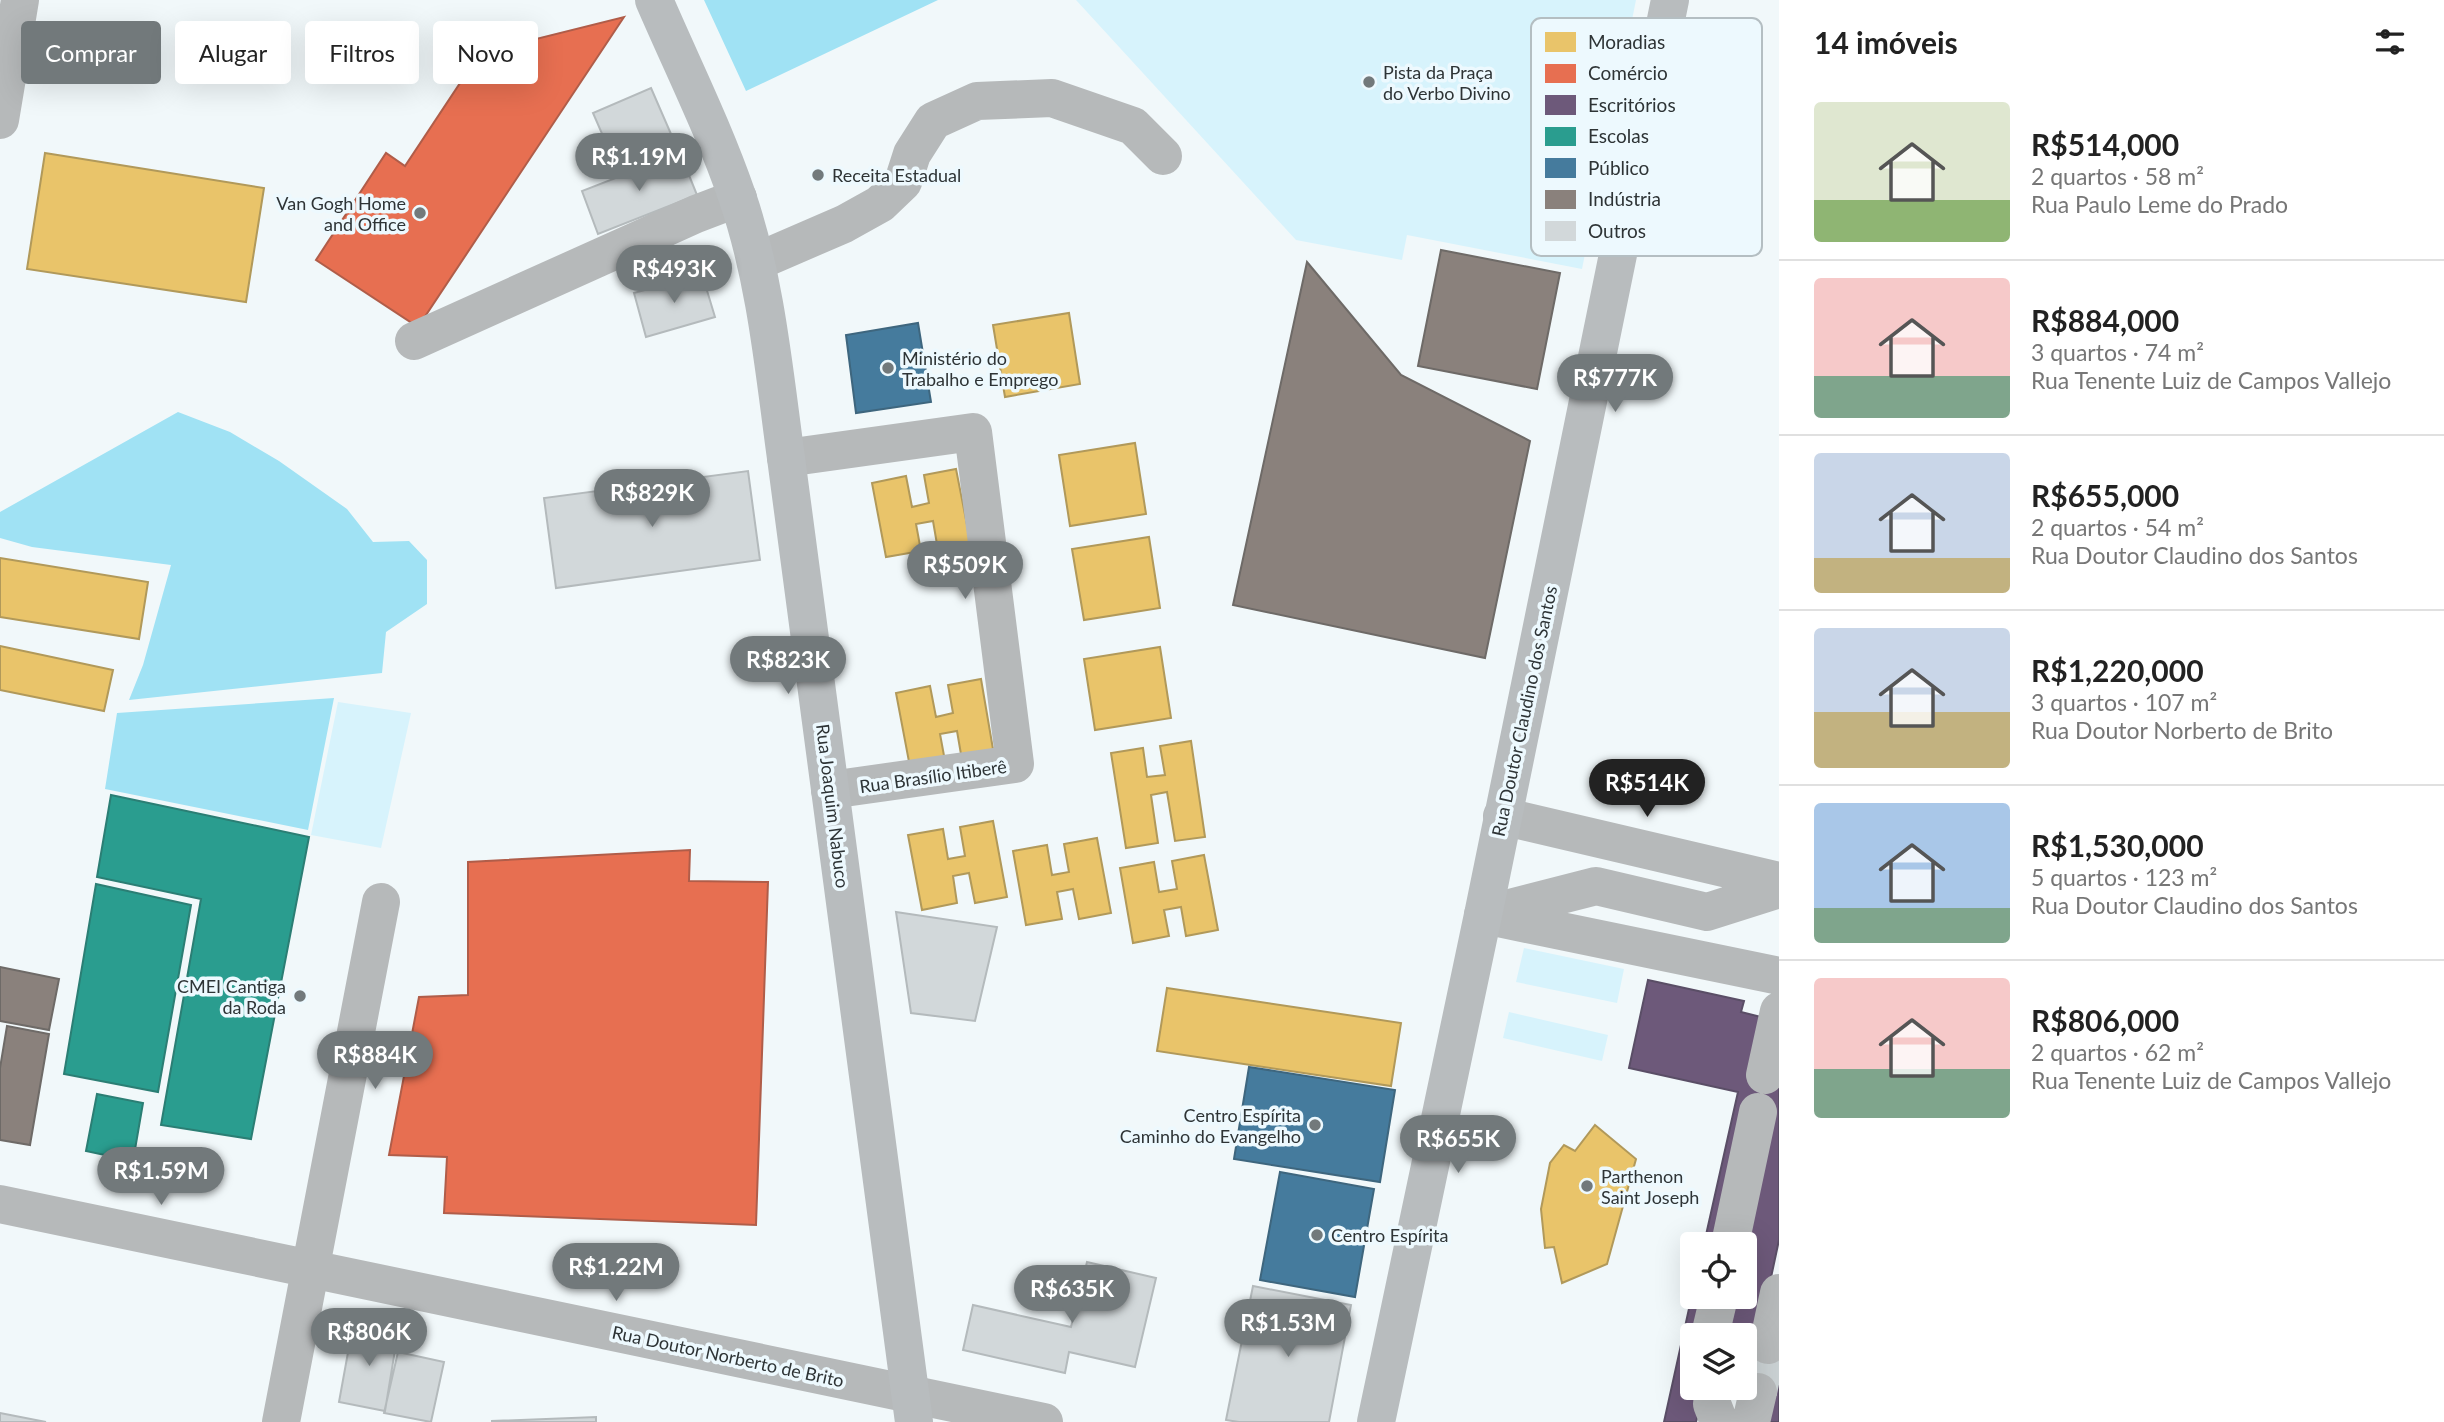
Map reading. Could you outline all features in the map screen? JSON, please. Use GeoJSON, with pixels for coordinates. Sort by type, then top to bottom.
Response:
{"type":"FeatureCollection","features":[{"type":"Feature","properties":{"kind":"main road","name":"Rua Joaquim Nabuco"},"geometry":{"type":"LineString","coordinates":[[654,0],[738,198],[755,262],[769,336],[912,1408]]}},
{"type":"Feature","properties":{"kind":"main road","name":"Rua Doutor Claudino dos Santos"},"geometry":{"type":"LineString","coordinates":[[1666,18],[1670,0]]}},
{"type":"Feature","properties":{"kind":"main road","name":"Rua Doutor Claudino dos Santos"},"geometry":{"type":"LineString","coordinates":[[1376,1422],[1617,256]]}},
{"type":"Feature","properties":{"kind":"street"},"geometry":{"type":"LineString","coordinates":[[0,120],[20,0]]}},
{"type":"Feature","properties":{"kind":"street"},"geometry":{"type":"LineString","coordinates":[[755,262],[845,224],[880,204],[903,182],[912,154],[933,121],[978,101],[1052,98],[1133,126],[1163,156]]}},
{"type":"Feature","properties":{"kind":"street"},"geometry":{"type":"LineString","coordinates":[[414,341],[696,214],[738,198]]}},
{"type":"Feature","properties":{"kind":"street","name":"Rua Brasílio Itiberê"},"geometry":{"type":"LineString","coordinates":[[786,458],[973,432],[1015,764],[830,790]]}},
{"type":"Feature","properties":{"kind":"street"},"geometry":{"type":"LineString","coordinates":[[1502,816],[1779,881]]}},
{"type":"Feature","properties":{"kind":"street"},"geometry":{"type":"LineString","coordinates":[[1483,915],[1596,886],[1707,912],[1779,889]]}},
{"type":"Feature","properties":{"kind":"street"},"geometry":{"type":"LineString","coordinates":[[281,1422],[381,902]]}},
{"type":"Feature","properties":{"kind":"street"},"geometry":{"type":"LineString","coordinates":[[1483,915],[1779,976]]}},
{"type":"Feature","properties":{"kind":"street"},"geometry":{"type":"LineString","coordinates":[[1765,1075],[1779,1011]]}},
{"type":"Feature","properties":{"kind":"street"},"geometry":{"type":"LineString","coordinates":[[1733,1232],[1758,1112]]}},
{"type":"Feature","properties":{"kind":"street","name":"Rua Doutor Norberto de Brito"},"geometry":{"type":"LineString","coordinates":[[0,1204],[310,1269],[912,1408],[1044,1422]]}},
{"type":"Feature","properties":{"kind":"street"},"geometry":{"type":"LineString","coordinates":[[1768,1345],[1779,1293]]}},
{"type":"Feature","properties":{"kind":"shaded area"},"geometry":{"type":"Polygon","coordinates":[[[704,0],[938,0],[746,91],[704,0]]]}},
{"type":"Feature","properties":{"kind":"shaded area"},"geometry":{"type":"Polygon","coordinates":[[[1076,0],[1636,0],[1632,18],[1531,18],[1531,256],[1585,256],[1582,269],[1407,235],[1402,260],[1296,240],[1076,0]]]}},
{"type":"Feature","properties":{"kind":"shaded area"},"geometry":{"type":"Polygon","coordinates":[[[178,412],[230,432],[279,461],[347,509],[373,542],[409,541],[427,560],[427,604],[386,632],[382,673],[129,700],[143,665],[171,565],[32,547],[0,538],[0,512],[178,412]]]}},
{"type":"Feature","properties":{"kind":"shaded area"},"geometry":{"type":"Polygon","coordinates":[[[334,698],[308,830],[105,789],[117,713],[334,698]]]}},
{"type":"Feature","properties":{"kind":"shaded area"},"geometry":{"type":"Polygon","coordinates":[[[338,702],[411,713],[381,848],[311,835],[338,702]]]}},
{"type":"Feature","properties":{"kind":"shaded area"},"geometry":{"type":"Polygon","coordinates":[[[1524,948],[1624,969],[1617,1003],[1516,982],[1524,948]]]}},
{"type":"Feature","properties":{"kind":"shaded area"},"geometry":{"type":"Polygon","coordinates":[[[1509,1012],[1608,1035],[1602,1061],[1503,1038],[1509,1012]]]}},
{"type":"Feature","properties":{"kind":"building: Moradias"},"geometry":{"type":"Polygon","coordinates":[[[45,153],[264,188],[246,302],[27,269],[45,153]]]}},
{"type":"Feature","properties":{"kind":"building: Moradias"},"geometry":{"type":"Polygon","coordinates":[[[1069,313],[1080,384],[1005,397],[993,325],[1069,313]]]}},
{"type":"Feature","properties":{"kind":"building: Moradias"},"geometry":{"type":"Polygon","coordinates":[[[1135,443],[1146,514],[1070,526],[1059,455],[1135,443]]]}},
{"type":"Feature","properties":{"kind":"building: Moradias"},"geometry":{"type":"Polygon","coordinates":[[[956,469],[971,545],[938,550],[933,521],[916,524],[921,551],[886,557],[872,483],[906,476],[912,507],[929,503],[924,475],[956,469]]]}},
{"type":"Feature","properties":{"kind":"building: Moradias"},"geometry":{"type":"Polygon","coordinates":[[[1149,537],[1160,608],[1084,620],[1072,549],[1149,537]]]}},
{"type":"Feature","properties":{"kind":"building: Moradias"},"geometry":{"type":"Polygon","coordinates":[[[0,558],[148,582],[139,639],[0,617],[0,558]]]}},
{"type":"Feature","properties":{"kind":"building: Moradias"},"geometry":{"type":"Polygon","coordinates":[[[0,646],[113,670],[104,711],[0,690],[0,646]]]}},
{"type":"Feature","properties":{"kind":"building: Moradias"},"geometry":{"type":"Polygon","coordinates":[[[1160,647],[1171,718],[1095,730],[1084,659],[1160,647]]]}},
{"type":"Feature","properties":{"kind":"building: Moradias"},"geometry":{"type":"Polygon","coordinates":[[[981,679],[994,755],[962,760],[957,731],[940,734],[945,761],[910,767],[896,693],[930,686],[936,717],[953,713],[948,685],[981,679]]]}},
{"type":"Feature","properties":{"kind":"building: Moradias"},"geometry":{"type":"Polygon","coordinates":[[[1191,741],[1205,837],[1175,841],[1167,792],[1151,795],[1158,843],[1126,848],[1111,753],[1143,748],[1147,777],[1165,775],[1160,746],[1191,741]]]}},
{"type":"Feature","properties":{"kind":"building: Moradias"},"geometry":{"type":"Polygon","coordinates":[[[993,821],[1007,897],[975,903],[969,873],[953,876],[957,903],[922,910],[908,835],[943,829],[948,859],[965,856],[960,827],[993,821]]]}},
{"type":"Feature","properties":{"kind":"building: Moradias"},"geometry":{"type":"Polygon","coordinates":[[[1097,838],[1111,913],[1079,919],[1073,889],[1057,892],[1062,919],[1026,925],[1013,851],[1047,845],[1052,875],[1069,872],[1064,844],[1097,838]]]}},
{"type":"Feature","properties":{"kind":"building: Moradias"},"geometry":{"type":"Polygon","coordinates":[[[1204,855],[1218,930],[1186,936],[1181,907],[1164,910],[1169,936],[1133,943],[1120,868],[1154,862],[1159,892],[1177,889],[1172,861],[1204,855]]]}},
{"type":"Feature","properties":{"kind":"building: Moradias"},"geometry":{"type":"Polygon","coordinates":[[[1167,988],[1401,1023],[1391,1086],[1157,1051],[1167,988]]]}},
{"type":"Feature","properties":{"kind":"building: Moradias","name":"Parthenon Saint Joseph"},"geometry":{"type":"Polygon","coordinates":[[[1595,1125],[1636,1159],[1607,1264],[1562,1283],[1554,1247],[1545,1248],[1541,1209],[1550,1163],[1564,1145],[1575,1151],[1595,1125]]]}},
{"type":"Feature","properties":{"kind":"building: Comércio","name":"Van Gogh Home and Office"},"geometry":{"type":"Polygon","coordinates":[[[624,17],[418,327],[316,260],[386,153],[405,166],[459,84],[538,84],[538,38],[624,17]]]}},
{"type":"Feature","properties":{"kind":"building: Comércio"},"geometry":{"type":"Polygon","coordinates":[[[690,850],[689,881],[768,882],[756,1225],[444,1213],[447,1157],[389,1155],[419,997],[468,995],[468,862],[690,850]]]}},
{"type":"Feature","properties":{"kind":"building: Escritórios"},"geometry":{"type":"Polygon","coordinates":[[[1648,980],[1744,1001],[1741,1012],[1769,1019],[1779,1058],[1779,1240],[1757,1343],[1757,1323],[1721,1323],[1724,1309],[1757,1309],[1757,1232],[1707,1232],[1738,1092],[1629,1068],[1648,980]]]}},
{"type":"Feature","properties":{"kind":"building: Escritórios"},"geometry":{"type":"Polygon","coordinates":[[[1689,1309],[1706,1309],[1698,1323],[1686,1323],[1689,1309]]]}},
{"type":"Feature","properties":{"kind":"building: Escritórios"},"geometry":{"type":"Polygon","coordinates":[[[1757,1343],[1779,1348],[1779,1422],[1760,1422],[1748,1400],[1757,1400],[1757,1343]]]}},
{"type":"Feature","properties":{"kind":"building: Escritórios"},"geometry":{"type":"Polygon","coordinates":[[[1680,1349],[1680,1400],[1720,1400],[1699,1411],[1696,1422],[1664,1422],[1680,1349]]]}},
{"type":"Feature","properties":{"kind":"building: Escolas"},"geometry":{"type":"Polygon","coordinates":[[[111,795],[309,837],[251,1139],[161,1125],[201,899],[97,877],[111,795]]]}},
{"type":"Feature","properties":{"kind":"building: Escolas"},"geometry":{"type":"Polygon","coordinates":[[[96,884],[191,905],[158,1092],[64,1074],[96,884]]]}},
{"type":"Feature","properties":{"kind":"building: Escolas"},"geometry":{"type":"Polygon","coordinates":[[[97,1094],[143,1103],[133,1161],[86,1151],[97,1094]]]}},
{"type":"Feature","properties":{"kind":"building: Público","name":"Ministério do Trabalho e Emprego"},"geometry":{"type":"Polygon","coordinates":[[[918,323],[931,402],[856,413],[846,335],[918,323]]]}},
{"type":"Feature","properties":{"kind":"building: Público","name":"Centro Espírita Caminho do Evangelho"},"geometry":{"type":"Polygon","coordinates":[[[1249,1067],[1395,1090],[1380,1182],[1234,1159],[1249,1067]]]}},
{"type":"Feature","properties":{"kind":"building: Público","name":"Centro Espírita"},"geometry":{"type":"Polygon","coordinates":[[[1280,1172],[1374,1189],[1355,1297],[1260,1280],[1280,1172]]]}},
{"type":"Feature","properties":{"kind":"building: Indústria"},"geometry":{"type":"Polygon","coordinates":[[[1441,250],[1560,273],[1537,389],[1418,366],[1441,250]]]}},
{"type":"Feature","properties":{"kind":"building: Indústria"},"geometry":{"type":"Polygon","coordinates":[[[1307,262],[1401,375],[1530,441],[1485,658],[1233,605],[1307,262]]]}},
{"type":"Feature","properties":{"kind":"building: Indústria"},"geometry":{"type":"Polygon","coordinates":[[[0,967],[59,979],[49,1030],[0,1021],[0,967]]]}},
{"type":"Feature","properties":{"kind":"building: Indústria"},"geometry":{"type":"Polygon","coordinates":[[[7,1026],[49,1034],[30,1145],[0,1140],[0,1068],[7,1026]]]}},
{"type":"Feature","properties":{"kind":"building: Outros"},"geometry":{"type":"Polygon","coordinates":[[[651,88],[671,134],[613,159],[593,113],[651,88]]]}},
{"type":"Feature","properties":{"kind":"building: Outros"},"geometry":{"type":"Polygon","coordinates":[[[680,153],[697,195],[598,234],[582,191],[680,153]]]}},
{"type":"Feature","properties":{"kind":"building: Outros"},"geometry":{"type":"Polygon","coordinates":[[[702,274],[715,317],[646,337],[634,293],[702,274]]]}},
{"type":"Feature","properties":{"kind":"building: Outros"},"geometry":{"type":"Polygon","coordinates":[[[748,471],[760,560],[556,588],[544,498],[748,471]]]}},
{"type":"Feature","properties":{"kind":"building: Outros"},"geometry":{"type":"Polygon","coordinates":[[[896,912],[997,927],[975,1021],[911,1013],[896,912]]]}},
{"type":"Feature","properties":{"kind":"building: Outros"},"geometry":{"type":"Polygon","coordinates":[[[1087,1262],[1156,1278],[1135,1367],[1069,1352],[1065,1373],[963,1350],[973,1305],[1071,1327],[1087,1262]]]}},
{"type":"Feature","properties":{"kind":"building: Outros"},"geometry":{"type":"Polygon","coordinates":[[[1253,1286],[1351,1305],[1329,1422],[1226,1420],[1253,1286]]]}},
{"type":"Feature","properties":{"kind":"building: Outros"},"geometry":{"type":"Polygon","coordinates":[[[353,1325],[398,1332],[385,1411],[339,1402],[353,1325]]]}},
{"type":"Feature","properties":{"kind":"building: Outros"},"geometry":{"type":"Polygon","coordinates":[[[398,1352],[444,1362],[431,1422],[384,1413],[398,1352]]]}},
{"type":"Feature","properties":{"kind":"building: Outros"},"geometry":{"type":"Polygon","coordinates":[[[0,1413],[46,1422],[0,1422],[0,1413]]]}},
{"type":"Feature","properties":{"kind":"building: Outros"},"geometry":{"type":"Polygon","coordinates":[[[596,1417],[596,1422],[492,1422],[492,1421],[596,1417]]]}},
{"type":"Feature","properties":{"kind":"tunnel"},"geometry":{"type":"LineString","coordinates":[[1758,1392],[1768,1345]]}},
{"type":"Feature","properties":{"kind":"place","name":"Pista da Praça do Verbo Divino"},"geometry":{"type":"Point","coordinates":[1369,82]}},
{"type":"Feature","properties":{"kind":"place","name":"Receita Estadual"},"geometry":{"type":"Point","coordinates":[818,175]}},
{"type":"Feature","properties":{"kind":"place","name":"Van Gogh Home and Office"},"geometry":{"type":"Point","coordinates":[420,213]}},
{"type":"Feature","properties":{"kind":"place","name":"Ministério do Trabalho e Emprego"},"geometry":{"type":"Point","coordinates":[888,368]}},
{"type":"Feature","properties":{"kind":"place","name":"CMEI Cantiga da Roda"},"geometry":{"type":"Point","coordinates":[300,996]}},
{"type":"Feature","properties":{"kind":"place","name":"Centro Espírita Caminho do Evangelho"},"geometry":{"type":"Point","coordinates":[1315,1125]}},
{"type":"Feature","properties":{"kind":"place","name":"Parthenon Saint Joseph"},"geometry":{"type":"Point","coordinates":[1587,1186]}},
{"type":"Feature","properties":{"kind":"place","name":"Centro Espírita"},"geometry":{"type":"Point","coordinates":[1317,1235]}}]}
